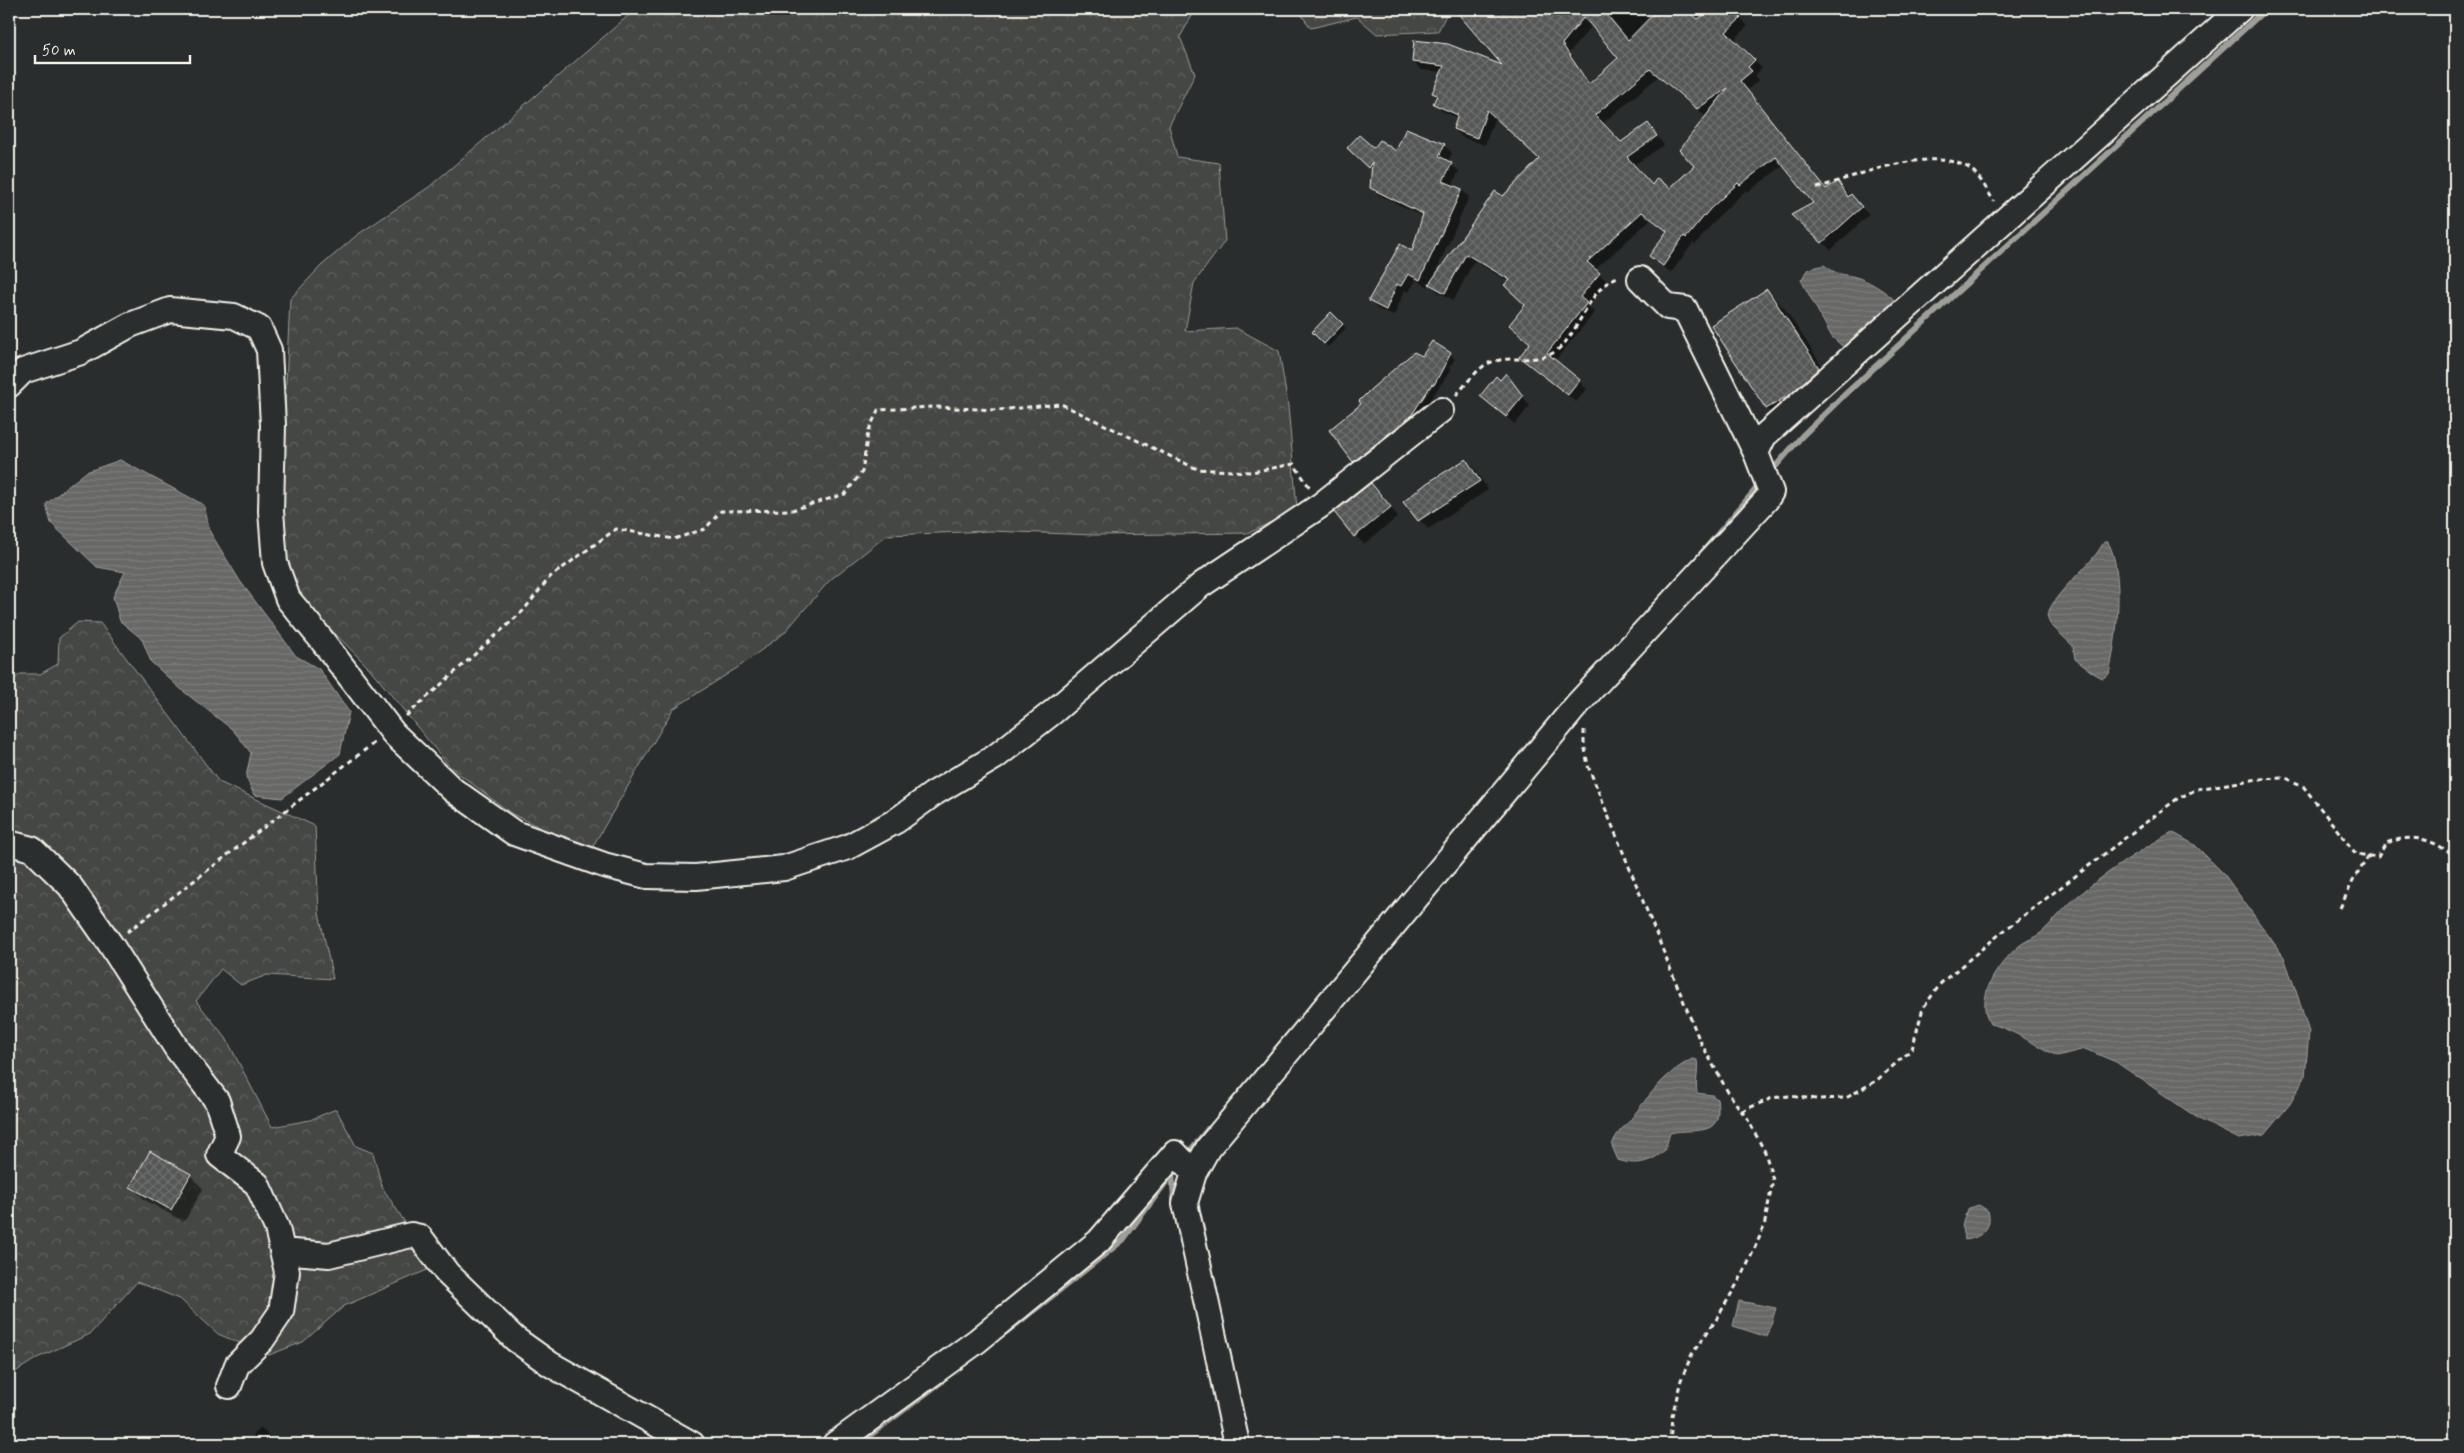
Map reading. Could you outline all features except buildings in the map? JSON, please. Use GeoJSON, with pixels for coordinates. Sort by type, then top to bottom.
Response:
{"type":"FeatureCollection","features":[{"type":"Feature","properties":{"kind":"street"},"geometry":{"type":"LineString","coordinates":[[1762,470],[1764,436],[2240,9]]}},
{"type":"Feature","properties":{"kind":"street"},"geometry":{"type":"LineString","coordinates":[[835,1444],[977,1341],[1079,1258],[1208,1148],[1576,706],[1766,500],[1771,492],[1762,470],[1684,309],[1668,306],[1640,279]]}},
{"type":"Feature","properties":{"kind":"street"},"geometry":{"type":"LineString","coordinates":[[9,385],[23,371],[81,352],[130,325],[170,310],[234,316],[259,328],[269,350],[273,426],[271,511],[275,563],[288,599],[322,639],[391,730],[453,790],[514,833],[604,865],[646,876],[696,877],[784,868],[848,848],[896,821],[933,794],[995,757],[1053,712],[1201,585],[1321,505],[1441,410]]}},
{"type":"Feature","properties":{"kind":"street"},"geometry":{"type":"LineString","coordinates":[[9,842],[32,849],[70,886],[111,945],[177,1049],[216,1101],[228,1136],[219,1155],[257,1184],[277,1228],[287,1272],[281,1312],[262,1340],[237,1366],[229,1386]]}},
{"type":"Feature","properties":{"kind":"street"},"geometry":{"type":"LineString","coordinates":[[1186,1165],[1185,1203],[1237,1444]]}},
{"type":"Feature","properties":{"kind":"street"},"geometry":{"type":"LineString","coordinates":[[282,1251],[329,1255],[410,1234],[420,1237],[447,1273],[515,1339],[550,1364],[692,1444]]}},
{"type":"Feature","properties":{"kind":"path"},"geometry":{"type":"LineString","coordinates":[[1817,188],[1914,160],[1956,162],[1971,169],[2007,218]]}},
{"type":"Feature","properties":{"kind":"path"},"geometry":{"type":"LineString","coordinates":[[1441,410],[1486,364],[1505,358],[1540,358],[1555,351],[1567,341],[1600,288],[1613,278],[1623,275],[1640,279]]}},
{"type":"Feature","properties":{"kind":"path"},"geometry":{"type":"LineString","coordinates":[[111,945],[391,730],[524,611],[550,577],[616,529],[674,539],[705,529],[721,511],[792,510],[845,494],[862,472],[868,432],[878,410],[934,407],[998,410],[1061,404],[1197,469],[1251,472],[1294,464],[1321,505]]}},
{"type":"Feature","properties":{"kind":"path"},"geometry":{"type":"LineString","coordinates":[[1584,727],[1584,743],[1588,766],[1699,1039],[1729,1094],[1742,1111],[1765,1152],[1773,1180],[1764,1227],[1744,1272],[1716,1320],[1692,1354],[1680,1380],[1672,1416],[1670,1444]]}},
{"type":"Feature","properties":{"kind":"path"},"geometry":{"type":"LineString","coordinates":[[1742,1111],[1772,1098],[1789,1096],[1817,1100],[1846,1098],[1876,1081],[1912,1049],[1923,1008],[1941,983],[2000,933],[2177,799],[2197,788],[2258,779],[2286,778],[2303,786],[2356,854],[2378,857],[2386,843],[2414,836],[2443,848],[2455,856]]}},
{"type":"Feature","properties":{"kind":"path"},"geometry":{"type":"LineString","coordinates":[[2340,908],[2355,877],[2369,856]]}},
{"type":"Feature","properties":{"kind":"green space"},"geometry":{"type":"Polygon","coordinates":[[[636,9],[1196,9],[1180,37],[1195,74],[1169,126],[1177,157],[1219,163],[1225,241],[1194,283],[1185,331],[1236,328],[1279,351],[1288,406],[1297,509],[1249,533],[1094,535],[990,531],[887,535],[830,580],[784,633],[740,666],[673,709],[590,851],[512,814],[449,766],[370,669],[301,599],[283,558],[280,513],[290,299],[321,266],[357,235],[429,187],[636,9]]]}},
{"type":"Feature","properties":{"kind":"green space"},"geometry":{"type":"Polygon","coordinates":[[[1297,9],[1449,9],[1438,31],[1377,34],[1357,17],[1311,28],[1297,9]]]}},
{"type":"Feature","properties":{"kind":"green space"},"geometry":{"type":"Polygon","coordinates":[[[78,622],[100,623],[219,782],[315,826],[319,913],[333,979],[267,975],[241,985],[221,969],[196,1001],[226,1038],[272,1127],[310,1120],[336,1109],[356,1146],[373,1153],[382,1187],[434,1267],[344,1306],[303,1342],[269,1355],[218,1334],[180,1299],[137,1282],[90,1334],[37,1358],[9,1376],[9,684],[20,674],[40,674],[58,664],[59,638],[78,622]]]}},
{"type":"Feature","properties":{"kind":"shaded area"},"geometry":{"type":"Polygon","coordinates":[[[1824,265],[1840,274],[1869,282],[1902,307],[1849,352],[1832,337],[1801,280],[1809,269],[1824,265]]]}},
{"type":"Feature","properties":{"kind":"shaded area"},"geometry":{"type":"Polygon","coordinates":[[[120,460],[204,505],[210,532],[240,581],[296,656],[319,669],[349,712],[340,754],[282,798],[254,795],[246,777],[251,753],[233,730],[183,691],[151,662],[142,639],[120,621],[113,597],[125,572],[97,567],[51,523],[46,504],[86,472],[120,460]]]}},
{"type":"Feature","properties":{"kind":"shaded area"},"geometry":{"type":"Polygon","coordinates":[[[2104,542],[2108,542],[2113,555],[2118,588],[2118,606],[2115,643],[2109,674],[2103,678],[2075,659],[2073,646],[2050,624],[2047,615],[2052,604],[2066,586],[2098,552],[2104,542]]]}},
{"type":"Feature","properties":{"kind":"shaded area"},"geometry":{"type":"Polygon","coordinates":[[[2172,832],[2195,845],[2224,874],[2284,957],[2309,1032],[2305,1077],[2290,1104],[2264,1135],[2239,1139],[2199,1119],[2116,1062],[2085,1049],[2057,1056],[2014,1033],[1990,1024],[1986,1014],[1985,1003],[1991,982],[1996,971],[2011,953],[2042,932],[2072,901],[2094,884],[2126,860],[2172,832]]]}},
{"type":"Feature","properties":{"kind":"shaded area"},"geometry":{"type":"Polygon","coordinates":[[[1692,1059],[1697,1060],[1697,1093],[1712,1095],[1717,1099],[1718,1112],[1716,1121],[1706,1129],[1670,1133],[1665,1150],[1654,1158],[1637,1163],[1618,1160],[1612,1146],[1618,1133],[1666,1077],[1692,1059]]]}},
{"type":"Feature","properties":{"kind":"shaded area"},"geometry":{"type":"Polygon","coordinates":[[[1979,1205],[1988,1211],[1989,1222],[1987,1227],[1976,1237],[1965,1240],[1962,1224],[1965,1216],[1969,1208],[1979,1205]]]}},
{"type":"Feature","properties":{"kind":"shaded area"},"geometry":{"type":"Polygon","coordinates":[[[1739,1301],[1776,1308],[1767,1337],[1733,1326],[1739,1301]]]}},
{"type":"Feature","properties":{"kind":"waterway"},"geometry":{"type":"LineString","coordinates":[[1769,474],[1802,436],[1840,399],[2266,9]]}},
{"type":"Feature","properties":{"kind":"waterway"},"geometry":{"type":"LineString","coordinates":[[1701,554],[1762,482]]}},
{"type":"Feature","properties":{"kind":"waterway"},"geometry":{"type":"LineString","coordinates":[[1186,1156],[1208,1129]]}},
{"type":"Feature","properties":{"kind":"waterway"},"geometry":{"type":"LineString","coordinates":[[1175,1209],[1172,1174],[1177,1168]]}},
{"type":"Feature","properties":{"kind":"waterway"},"geometry":{"type":"LineString","coordinates":[[1005,1333],[1123,1240],[1172,1174]]}},
{"type":"Feature","properties":{"kind":"waterway"},"geometry":{"type":"LineString","coordinates":[[858,1444],[941,1382]]}}]}
